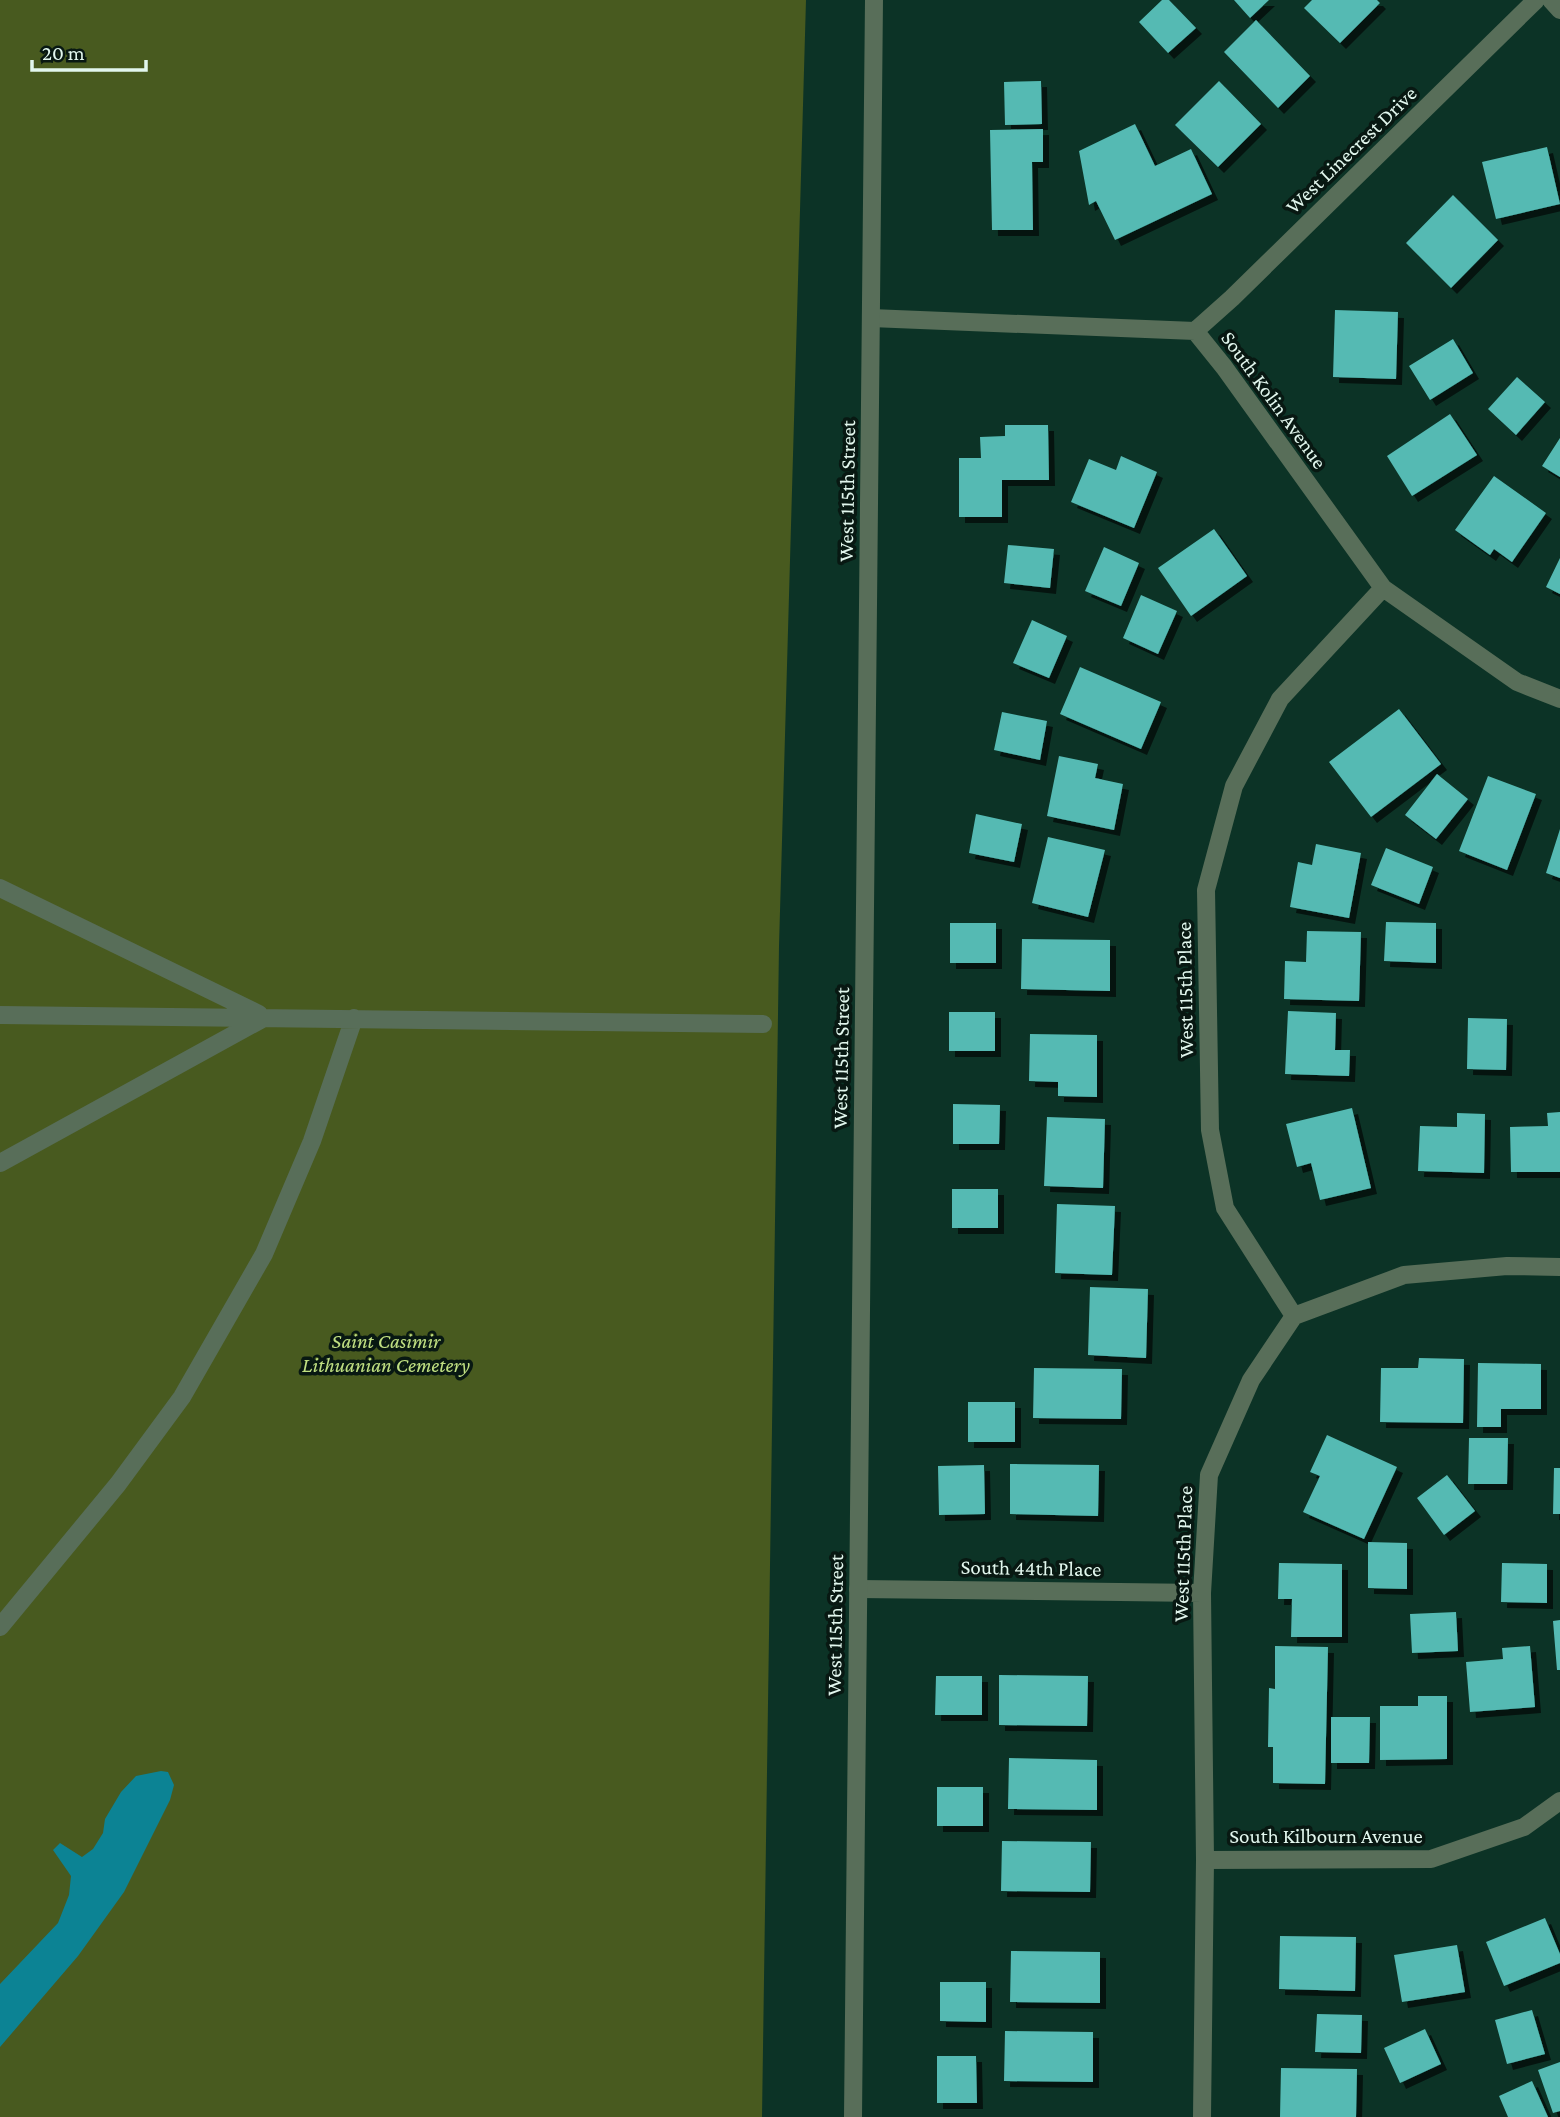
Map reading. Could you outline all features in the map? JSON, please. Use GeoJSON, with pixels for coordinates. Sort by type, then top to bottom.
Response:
{"type":"FeatureCollection","features":[{"type":"Feature","properties":{"kind":"street","name":"West 115th Street"},"geometry":{"type":"LineString","coordinates":[[853,2117],[874,0]]}},
{"type":"Feature","properties":{"kind":"street","name":"West Linecrest Drive"},"geometry":{"type":"LineString","coordinates":[[1195,331],[1536,0]]}},
{"type":"Feature","properties":{"kind":"street"},"geometry":{"type":"LineString","coordinates":[[1551,0],[1560,10]]}},
{"type":"Feature","properties":{"kind":"street","name":"South Kolin Avenue"},"geometry":{"type":"LineString","coordinates":[[871,318],[1195,331],[1224,367],[1383,588],[1517,681],[1560,699]]}},
{"type":"Feature","properties":{"kind":"street","name":"West 115th Place"},"geometry":{"type":"LineString","coordinates":[[1202,2117],[1205,1860],[1202,1593],[1209,1475],[1251,1380],[1294,1316],[1225,1208],[1210,1130],[1206,890],[1234,786],[1280,699],[1383,588]]}},
{"type":"Feature","properties":{"kind":"street"},"geometry":{"type":"LineString","coordinates":[[0,888],[265,1017]]}},
{"type":"Feature","properties":{"kind":"street"},"geometry":{"type":"LineString","coordinates":[[0,1015],[763,1024]]}},
{"type":"Feature","properties":{"kind":"street"},"geometry":{"type":"LineString","coordinates":[[0,1163],[265,1017]]}},
{"type":"Feature","properties":{"kind":"street"},"geometry":{"type":"LineString","coordinates":[[0,1627],[117,1484],[181,1397],[264,1254],[312,1141],[354,1018]]}},
{"type":"Feature","properties":{"kind":"street"},"geometry":{"type":"LineString","coordinates":[[1294,1316],[1404,1275],[1507,1266],[1560,1267]]}},
{"type":"Feature","properties":{"kind":"street","name":"South 44th Place"},"geometry":{"type":"LineString","coordinates":[[858,1589],[1202,1593]]}},
{"type":"Feature","properties":{"kind":"street","name":"South Kilbourn Avenue"},"geometry":{"type":"LineString","coordinates":[[1205,1860],[1432,1859],[1524,1827],[1560,1801]]}},
{"type":"Feature","properties":{"kind":"green space","name":"Saint Casimir Lithuanian Cemetery"},"geometry":{"type":"Polygon","coordinates":[[[0,0],[806,0],[779,946],[762,2117],[0,2117],[0,0]]]}},
{"type":"Feature","properties":{"kind":"water"},"geometry":{"type":"Polygon","coordinates":[[[168,1772],[174,1785],[170,1800],[124,1892],[78,1956],[0,2047],[0,1984],[58,1923],[69,1895],[71,1876],[53,1850],[60,1843],[82,1857],[93,1849],[103,1833],[105,1819],[121,1792],[136,1776],[168,1772]]]}},
{"type":"Feature","properties":{"kind":"building"},"geometry":{"type":"Polygon","coordinates":[[[1162,0],[1169,0],[1196,28],[1168,53],[1139,22],[1162,0]]]}},
{"type":"Feature","properties":{"kind":"building"},"geometry":{"type":"Polygon","coordinates":[[[1234,0],[1269,0],[1250,18],[1234,0]]]}},
{"type":"Feature","properties":{"kind":"building"},"geometry":{"type":"Polygon","coordinates":[[[1312,0],[1377,0],[1380,3],[1340,43],[1304,8],[1312,0]]]}},
{"type":"Feature","properties":{"kind":"building"},"geometry":{"type":"Polygon","coordinates":[[[1256,20],[1310,76],[1278,108],[1224,52],[1256,20]]]}},
{"type":"Feature","properties":{"kind":"building"},"geometry":{"type":"Polygon","coordinates":[[[1041,81],[1042,124],[1005,125],[1004,82],[1041,81]]]}},
{"type":"Feature","properties":{"kind":"building"},"geometry":{"type":"Polygon","coordinates":[[[1219,81],[1261,124],[1218,167],[1175,125],[1219,81]]]}},
{"type":"Feature","properties":{"kind":"building"},"geometry":{"type":"Polygon","coordinates":[[[1135,124],[1155,166],[1191,149],[1212,194],[1115,240],[1096,201],[1089,205],[1079,151],[1135,124]]]}},
{"type":"Feature","properties":{"kind":"building"},"geometry":{"type":"Polygon","coordinates":[[[1043,129],[1043,162],[1032,162],[1033,230],[992,230],[990,130],[1043,129]]]}},
{"type":"Feature","properties":{"kind":"building"},"geometry":{"type":"Polygon","coordinates":[[[1547,147],[1560,204],[1496,219],[1482,162],[1547,147]]]}},
{"type":"Feature","properties":{"kind":"building"},"geometry":{"type":"Polygon","coordinates":[[[1453,195],[1498,240],[1451,288],[1406,243],[1453,195]]]}},
{"type":"Feature","properties":{"kind":"building"},"geometry":{"type":"Polygon","coordinates":[[[1335,310],[1398,312],[1396,379],[1333,377],[1335,310]]]}},
{"type":"Feature","properties":{"kind":"building"},"geometry":{"type":"Polygon","coordinates":[[[1453,339],[1473,373],[1430,400],[1409,366],[1453,339]]]}},
{"type":"Feature","properties":{"kind":"building"},"geometry":{"type":"Polygon","coordinates":[[[1517,377],[1545,402],[1516,435],[1488,409],[1517,377]]]}},
{"type":"Feature","properties":{"kind":"building"},"geometry":{"type":"Polygon","coordinates":[[[1450,414],[1477,455],[1412,496],[1387,456],[1450,414]]]}},
{"type":"Feature","properties":{"kind":"building"},"geometry":{"type":"Polygon","coordinates":[[[1005,425],[1048,425],[1049,480],[1002,480],[1002,517],[959,517],[959,458],[981,458],[980,437],[1005,436],[1005,425]]]}},
{"type":"Feature","properties":{"kind":"building"},"geometry":{"type":"Polygon","coordinates":[[[1560,438],[1560,477],[1542,466],[1560,438]]]}},
{"type":"Feature","properties":{"kind":"building"},"geometry":{"type":"Polygon","coordinates":[[[1121,456],[1157,472],[1134,528],[1071,502],[1089,459],[1116,470],[1121,456]]]}},
{"type":"Feature","properties":{"kind":"building"},"geometry":{"type":"Polygon","coordinates":[[[1494,476],[1546,513],[1512,562],[1494,549],[1490,555],[1455,530],[1494,476]]]}},
{"type":"Feature","properties":{"kind":"building"},"geometry":{"type":"Polygon","coordinates":[[[1214,529],[1247,576],[1191,616],[1158,568],[1214,529]]]}},
{"type":"Feature","properties":{"kind":"building"},"geometry":{"type":"Polygon","coordinates":[[[1008,545],[1054,549],[1050,588],[1004,583],[1008,545]]]}},
{"type":"Feature","properties":{"kind":"building"},"geometry":{"type":"Polygon","coordinates":[[[1104,547],[1139,563],[1121,606],[1085,591],[1104,547]]]}},
{"type":"Feature","properties":{"kind":"building"},"geometry":{"type":"Polygon","coordinates":[[[1560,558],[1560,594],[1546,587],[1560,558]]]}},
{"type":"Feature","properties":{"kind":"building"},"geometry":{"type":"Polygon","coordinates":[[[1141,595],[1177,611],[1158,654],[1123,638],[1141,595]]]}},
{"type":"Feature","properties":{"kind":"building"},"geometry":{"type":"Polygon","coordinates":[[[1032,620],[1067,636],[1049,678],[1013,663],[1032,620]]]}},
{"type":"Feature","properties":{"kind":"building"},"geometry":{"type":"Polygon","coordinates":[[[1080,667],[1161,702],[1141,749],[1060,714],[1080,667]]]}},
{"type":"Feature","properties":{"kind":"building"},"geometry":{"type":"Polygon","coordinates":[[[1399,709],[1441,764],[1371,817],[1329,762],[1399,709]]]}},
{"type":"Feature","properties":{"kind":"building"},"geometry":{"type":"Polygon","coordinates":[[[1002,712],[1047,721],[1040,760],[994,750],[1002,712]]]}},
{"type":"Feature","properties":{"kind":"building"},"geometry":{"type":"Polygon","coordinates":[[[1059,756],[1098,764],[1095,778],[1123,784],[1114,830],[1047,816],[1059,756]]]}},
{"type":"Feature","properties":{"kind":"building"},"geometry":{"type":"Polygon","coordinates":[[[1437,774],[1468,799],[1436,839],[1405,815],[1437,774]]]}},
{"type":"Feature","properties":{"kind":"building"},"geometry":{"type":"Polygon","coordinates":[[[1488,776],[1536,794],[1507,870],[1459,851],[1488,776]]]}},
{"type":"Feature","properties":{"kind":"building"},"geometry":{"type":"Polygon","coordinates":[[[976,814],[1022,824],[1014,862],[969,853],[976,814]]]}},
{"type":"Feature","properties":{"kind":"building"},"geometry":{"type":"Polygon","coordinates":[[[1560,829],[1560,878],[1546,873],[1560,829]]]}},
{"type":"Feature","properties":{"kind":"building"},"geometry":{"type":"Polygon","coordinates":[[[1048,837],[1105,850],[1088,917],[1032,903],[1048,837]]]}},
{"type":"Feature","properties":{"kind":"building"},"geometry":{"type":"Polygon","coordinates":[[[1316,844],[1361,853],[1349,918],[1290,907],[1298,862],[1312,865],[1316,844]]]}},
{"type":"Feature","properties":{"kind":"building"},"geometry":{"type":"Polygon","coordinates":[[[1386,848],[1433,867],[1419,904],[1371,885],[1386,848]]]}},
{"type":"Feature","properties":{"kind":"building"},"geometry":{"type":"Polygon","coordinates":[[[1386,922],[1436,923],[1436,963],[1384,961],[1386,922]]]}},
{"type":"Feature","properties":{"kind":"building"},"geometry":{"type":"Polygon","coordinates":[[[950,923],[996,923],[996,963],[950,963],[950,923]]]}},
{"type":"Feature","properties":{"kind":"building"},"geometry":{"type":"Polygon","coordinates":[[[1307,931],[1361,932],[1359,1001],[1284,999],[1285,961],[1306,962],[1307,931]]]}},
{"type":"Feature","properties":{"kind":"building"},"geometry":{"type":"Polygon","coordinates":[[[1022,939],[1110,940],[1110,991],[1021,989],[1022,939]]]}},
{"type":"Feature","properties":{"kind":"building"},"geometry":{"type":"Polygon","coordinates":[[[1288,1011],[1336,1013],[1335,1050],[1350,1050],[1349,1076],[1285,1074],[1288,1011]]]}},
{"type":"Feature","properties":{"kind":"building"},"geometry":{"type":"Polygon","coordinates":[[[949,1012],[995,1012],[995,1051],[949,1051],[949,1012]]]}},
{"type":"Feature","properties":{"kind":"building"},"geometry":{"type":"Polygon","coordinates":[[[1468,1018],[1507,1019],[1506,1070],[1467,1069],[1468,1018]]]}},
{"type":"Feature","properties":{"kind":"building"},"geometry":{"type":"Polygon","coordinates":[[[1030,1034],[1097,1035],[1097,1097],[1058,1096],[1058,1082],[1029,1081],[1030,1034]]]}},
{"type":"Feature","properties":{"kind":"building"},"geometry":{"type":"Polygon","coordinates":[[[953,1104],[1000,1105],[999,1144],[953,1144],[953,1104]]]}},
{"type":"Feature","properties":{"kind":"building"},"geometry":{"type":"Polygon","coordinates":[[[1352,1108],[1371,1188],[1320,1200],[1311,1163],[1297,1167],[1286,1124],[1352,1108]]]}},
{"type":"Feature","properties":{"kind":"building"},"geometry":{"type":"Polygon","coordinates":[[[1560,1112],[1560,1172],[1511,1172],[1510,1127],[1548,1126],[1547,1113],[1560,1112]]]}},
{"type":"Feature","properties":{"kind":"building"},"geometry":{"type":"Polygon","coordinates":[[[1457,1113],[1485,1114],[1484,1173],[1418,1171],[1420,1126],[1457,1127],[1457,1113]]]}},
{"type":"Feature","properties":{"kind":"building"},"geometry":{"type":"Polygon","coordinates":[[[1047,1117],[1105,1119],[1103,1188],[1044,1186],[1047,1117]]]}},
{"type":"Feature","properties":{"kind":"building"},"geometry":{"type":"Polygon","coordinates":[[[952,1189],[998,1189],[998,1228],[952,1228],[952,1189]]]}},
{"type":"Feature","properties":{"kind":"building"},"geometry":{"type":"Polygon","coordinates":[[[1057,1204],[1115,1206],[1112,1275],[1055,1273],[1057,1204]]]}},
{"type":"Feature","properties":{"kind":"building"},"geometry":{"type":"Polygon","coordinates":[[[1090,1287],[1148,1289],[1146,1358],[1088,1355],[1090,1287]]]}},
{"type":"Feature","properties":{"kind":"building"},"geometry":{"type":"Polygon","coordinates":[[[1419,1358],[1464,1359],[1463,1423],[1380,1422],[1381,1368],[1418,1368],[1419,1358]]]}},
{"type":"Feature","properties":{"kind":"building"},"geometry":{"type":"Polygon","coordinates":[[[1478,1363],[1541,1364],[1541,1409],[1501,1409],[1501,1427],[1477,1427],[1478,1363]]]}},
{"type":"Feature","properties":{"kind":"building"},"geometry":{"type":"Polygon","coordinates":[[[1034,1368],[1122,1369],[1121,1419],[1033,1418],[1034,1368]]]}},
{"type":"Feature","properties":{"kind":"building"},"geometry":{"type":"Polygon","coordinates":[[[968,1402],[1015,1402],[1015,1442],[968,1442],[968,1402]]]}},
{"type":"Feature","properties":{"kind":"building"},"geometry":{"type":"Polygon","coordinates":[[[1327,1435],[1397,1467],[1364,1539],[1303,1512],[1320,1476],[1310,1472],[1327,1435]]]}},
{"type":"Feature","properties":{"kind":"building"},"geometry":{"type":"Polygon","coordinates":[[[1469,1438],[1508,1438],[1507,1484],[1468,1484],[1469,1438]]]}},
{"type":"Feature","properties":{"kind":"building"},"geometry":{"type":"Polygon","coordinates":[[[1010,1464],[1099,1465],[1098,1516],[1010,1514],[1010,1464]]]}},
{"type":"Feature","properties":{"kind":"building"},"geometry":{"type":"Polygon","coordinates":[[[984,1465],[985,1514],[939,1515],[938,1466],[984,1465]]]}},
{"type":"Feature","properties":{"kind":"building"},"geometry":{"type":"Polygon","coordinates":[[[1554,1468],[1560,1468],[1560,1514],[1553,1514],[1554,1468]]]}},
{"type":"Feature","properties":{"kind":"building"},"geometry":{"type":"Polygon","coordinates":[[[1447,1475],[1475,1511],[1444,1535],[1417,1498],[1447,1475]]]}},
{"type":"Feature","properties":{"kind":"building"},"geometry":{"type":"Polygon","coordinates":[[[1368,1542],[1407,1543],[1407,1589],[1368,1588],[1368,1542]]]}},
{"type":"Feature","properties":{"kind":"building"},"geometry":{"type":"Polygon","coordinates":[[[1279,1563],[1342,1564],[1342,1637],[1291,1637],[1292,1599],[1278,1599],[1279,1563]]]}},
{"type":"Feature","properties":{"kind":"building"},"geometry":{"type":"Polygon","coordinates":[[[1502,1563],[1547,1564],[1547,1603],[1501,1602],[1502,1563]]]}},
{"type":"Feature","properties":{"kind":"building"},"geometry":{"type":"Polygon","coordinates":[[[1456,1612],[1458,1651],[1412,1653],[1410,1614],[1456,1612]]]}},
{"type":"Feature","properties":{"kind":"building"},"geometry":{"type":"Polygon","coordinates":[[[1560,1620],[1560,1670],[1557,1670],[1553,1621],[1560,1620]]]}},
{"type":"Feature","properties":{"kind":"building"},"geometry":{"type":"Polygon","coordinates":[[[1275,1646],[1328,1647],[1325,1784],[1273,1783],[1273,1747],[1268,1747],[1269,1688],[1275,1689],[1275,1646]]]}},
{"type":"Feature","properties":{"kind":"building"},"geometry":{"type":"Polygon","coordinates":[[[1530,1646],[1535,1707],[1470,1712],[1466,1662],[1503,1659],[1502,1648],[1530,1646]]]}},
{"type":"Feature","properties":{"kind":"building"},"geometry":{"type":"Polygon","coordinates":[[[999,1675],[1088,1676],[1087,1726],[999,1725],[999,1675]]]}},
{"type":"Feature","properties":{"kind":"building"},"geometry":{"type":"Polygon","coordinates":[[[936,1676],[982,1676],[982,1715],[935,1715],[936,1676]]]}},
{"type":"Feature","properties":{"kind":"building"},"geometry":{"type":"Polygon","coordinates":[[[1418,1696],[1447,1696],[1447,1759],[1380,1760],[1380,1706],[1418,1706],[1418,1696]]]}},
{"type":"Feature","properties":{"kind":"building"},"geometry":{"type":"Polygon","coordinates":[[[1331,1717],[1370,1717],[1369,1763],[1331,1763],[1331,1717]]]}},
{"type":"Feature","properties":{"kind":"building"},"geometry":{"type":"Polygon","coordinates":[[[1009,1758],[1097,1760],[1097,1810],[1008,1809],[1009,1758]]]}},
{"type":"Feature","properties":{"kind":"building"},"geometry":{"type":"Polygon","coordinates":[[[937,1787],[983,1787],[983,1826],[937,1826],[937,1787]]]}},
{"type":"Feature","properties":{"kind":"building"},"geometry":{"type":"Polygon","coordinates":[[[1002,1841],[1091,1842],[1090,1892],[1001,1891],[1002,1841]]]}},
{"type":"Feature","properties":{"kind":"building"},"geometry":{"type":"Polygon","coordinates":[[[1545,1918],[1560,1954],[1560,1963],[1504,1986],[1486,1942],[1545,1918]]]}},
{"type":"Feature","properties":{"kind":"building"},"geometry":{"type":"Polygon","coordinates":[[[1280,1936],[1356,1937],[1355,1991],[1279,1989],[1280,1936]]]}},
{"type":"Feature","properties":{"kind":"building"},"geometry":{"type":"Polygon","coordinates":[[[1457,1945],[1465,1992],[1402,2002],[1394,1955],[1457,1945]]]}},
{"type":"Feature","properties":{"kind":"building"},"geometry":{"type":"Polygon","coordinates":[[[1011,1951],[1100,1952],[1100,2003],[1010,2002],[1011,1951]]]}},
{"type":"Feature","properties":{"kind":"building"},"geometry":{"type":"Polygon","coordinates":[[[940,1982],[986,1982],[986,2022],[940,2021],[940,1982]]]}},
{"type":"Feature","properties":{"kind":"building"},"geometry":{"type":"Polygon","coordinates":[[[1532,2010],[1545,2054],[1507,2064],[1495,2020],[1532,2010]]]}},
{"type":"Feature","properties":{"kind":"building"},"geometry":{"type":"Polygon","coordinates":[[[1317,2014],[1362,2015],[1361,2053],[1315,2052],[1317,2014]]]}},
{"type":"Feature","properties":{"kind":"building"},"geometry":{"type":"Polygon","coordinates":[[[1425,2029],[1441,2064],[1400,2083],[1384,2048],[1425,2029]]]}},
{"type":"Feature","properties":{"kind":"building"},"geometry":{"type":"Polygon","coordinates":[[[1005,2031],[1093,2032],[1093,2082],[1004,2081],[1005,2031]]]}},
{"type":"Feature","properties":{"kind":"building"},"geometry":{"type":"Polygon","coordinates":[[[937,2056],[976,2056],[977,2103],[937,2103],[937,2056]]]}},
{"type":"Feature","properties":{"kind":"building"},"geometry":{"type":"Polygon","coordinates":[[[1560,2062],[1560,2111],[1553,2113],[1538,2070],[1560,2062]]]}},
{"type":"Feature","properties":{"kind":"building"},"geometry":{"type":"Polygon","coordinates":[[[1281,2068],[1357,2069],[1356,2117],[1280,2117],[1281,2068]]]}},
{"type":"Feature","properties":{"kind":"building"},"geometry":{"type":"Polygon","coordinates":[[[1532,2081],[1548,2117],[1508,2117],[1499,2096],[1532,2081]]]}}]}
